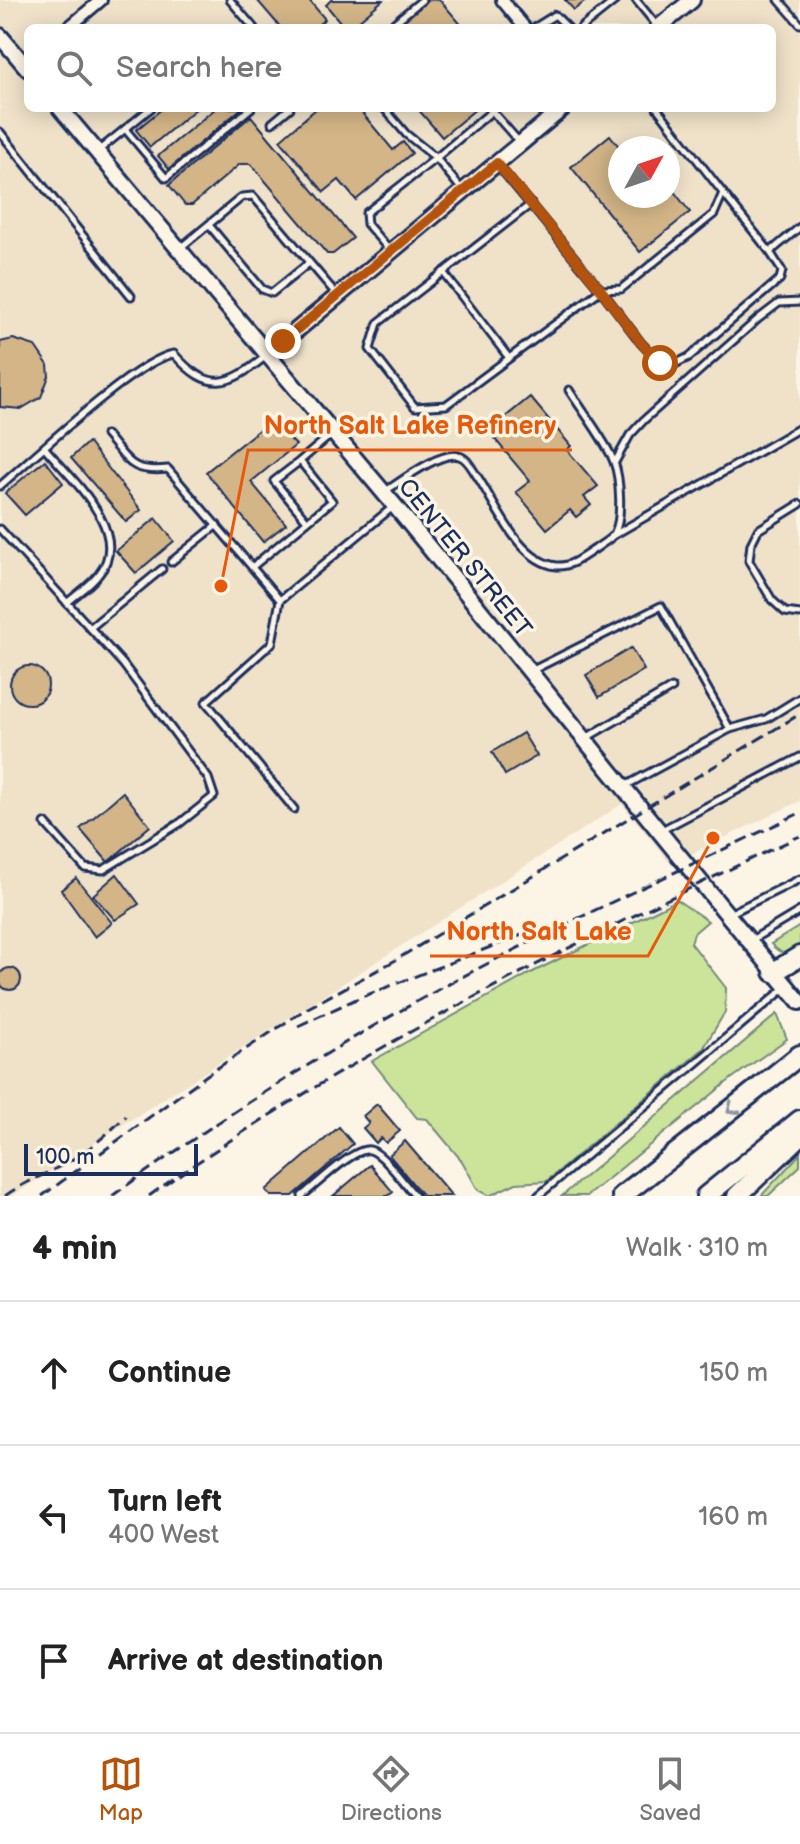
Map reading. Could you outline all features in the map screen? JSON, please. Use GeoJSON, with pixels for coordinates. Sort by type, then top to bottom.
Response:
{"type":"FeatureCollection","features":[{"type":"Feature","properties":{"kind":"highway"},"geometry":{"type":"LineString","coordinates":[[774,972],[800,956]]}},
{"type":"Feature","properties":{"kind":"highway"},"geometry":{"type":"LineString","coordinates":[[622,1196],[797,1058]]}},
{"type":"Feature","properties":{"kind":"highway"},"geometry":{"type":"LineString","coordinates":[[706,1196],[800,1120]]}},
{"type":"Feature","properties":{"kind":"highway"},"geometry":{"type":"LineString","coordinates":[[737,1196],[800,1136]]}},
{"type":"Feature","properties":{"kind":"main road"},"geometry":{"type":"LineString","coordinates":[[663,24],[692,0]]}},
{"type":"Feature","properties":{"kind":"main road"},"geometry":{"type":"LineString","coordinates":[[2,42],[24,62]]}},
{"type":"Feature","properties":{"kind":"main road","name":"CENTER STREET"},"geometry":{"type":"LineString","coordinates":[[63,112],[384,493],[800,1002]]}},
{"type":"Feature","properties":{"kind":"main road"},"geometry":{"type":"LineString","coordinates":[[267,355],[558,112]]}},
{"type":"Feature","properties":{"kind":"street"},"geometry":{"type":"LineString","coordinates":[[502,0],[522,24]]}},
{"type":"Feature","properties":{"kind":"street"},"geometry":{"type":"LineString","coordinates":[[72,24],[94,2]]}},
{"type":"Feature","properties":{"kind":"lane"},"geometry":{"type":"LineString","coordinates":[[230,0],[251,24]]}},
{"type":"Feature","properties":{"kind":"lane"},"geometry":{"type":"LineString","coordinates":[[393,24],[422,0]]}},
{"type":"Feature","properties":{"kind":"lane"},"geometry":{"type":"LineString","coordinates":[[586,24],[616,0]]}},
{"type":"Feature","properties":{"kind":"lane"},"geometry":{"type":"LineString","coordinates":[[636,0],[655,24]]}},
{"type":"Feature","properties":{"kind":"lane"},"geometry":{"type":"LineString","coordinates":[[779,0],[800,24]]}},
{"type":"Feature","properties":{"kind":"lane"},"geometry":{"type":"LineString","coordinates":[[540,24],[555,15],[564,24]]}},
{"type":"Feature","properties":{"kind":"lane"},"geometry":{"type":"LineString","coordinates":[[97,152],[146,112]]}},
{"type":"Feature","properties":{"kind":"lane"},"geometry":{"type":"LineString","coordinates":[[125,129],[166,178],[246,112]]}},
{"type":"Feature","properties":{"kind":"lane"},"geometry":{"type":"LineString","coordinates":[[272,123],[285,112]]}},
{"type":"Feature","properties":{"kind":"lane"},"geometry":{"type":"LineString","coordinates":[[387,112],[406,134],[436,158],[463,191]]}},
{"type":"Feature","properties":{"kind":"lane"},"geometry":{"type":"LineString","coordinates":[[391,252],[367,224],[366,213],[492,112]]}},
{"type":"Feature","properties":{"kind":"lane"},"geometry":{"type":"LineString","coordinates":[[496,112],[521,143]]}},
{"type":"Feature","properties":{"kind":"lane"},"geometry":{"type":"LineString","coordinates":[[497,163],[641,343],[660,363],[675,364],[689,357],[780,279],[782,271],[660,112]]}},
{"type":"Feature","properties":{"kind":"lane"},"geometry":{"type":"LineString","coordinates":[[0,132],[131,296]]}},
{"type":"Feature","properties":{"kind":"lane"},"geometry":{"type":"LineString","coordinates":[[531,204],[378,323],[370,349],[415,407],[446,405],[601,290],[621,289],[714,214],[723,193]]}},
{"type":"Feature","properties":{"kind":"lane"},"geometry":{"type":"LineString","coordinates":[[179,250],[242,197],[253,196],[337,296]]}},
{"type":"Feature","properties":{"kind":"lane"},"geometry":{"type":"LineString","coordinates":[[209,225],[262,289],[272,293],[309,263]]}},
{"type":"Feature","properties":{"kind":"lane"},"geometry":{"type":"LineString","coordinates":[[770,252],[800,227]]}},
{"type":"Feature","properties":{"kind":"lane"},"geometry":{"type":"LineString","coordinates":[[443,272],[509,358]]}},
{"type":"Feature","properties":{"kind":"lane"},"geometry":{"type":"LineString","coordinates":[[614,462],[630,435],[644,420],[758,319],[779,303],[800,302]]}},
{"type":"Feature","properties":{"kind":"lane"},"geometry":{"type":"LineString","coordinates":[[0,486],[140,370],[164,356],[174,354],[190,373],[214,383],[229,381],[267,355]]}},
{"type":"Feature","properties":{"kind":"lane"},"geometry":{"type":"LineString","coordinates":[[569,390],[614,462],[619,493],[619,522],[613,536]]}},
{"type":"Feature","properties":{"kind":"lane"},"geometry":{"type":"LineString","coordinates":[[384,493],[438,459],[452,454],[459,456],[465,459],[486,487],[511,533],[535,557],[556,566],[571,564],[613,536],[800,428]]}},
{"type":"Feature","properties":{"kind":"lane"},"geometry":{"type":"LineString","coordinates":[[307,521],[274,481],[333,433]]}},
{"type":"Feature","properties":{"kind":"lane"},"geometry":{"type":"LineString","coordinates":[[106,435],[139,469],[168,469],[280,600]]}},
{"type":"Feature","properties":{"kind":"lane"},"geometry":{"type":"LineString","coordinates":[[45,448],[104,520],[108,536],[108,553],[101,573],[67,603]]}},
{"type":"Feature","properties":{"kind":"lane"},"geometry":{"type":"LineString","coordinates":[[252,567],[332,501],[300,461]]}},
{"type":"Feature","properties":{"kind":"lane"},"geometry":{"type":"LineString","coordinates":[[800,504],[758,530],[751,544],[749,561],[772,600],[785,612],[800,614]]}},
{"type":"Feature","properties":{"kind":"lane"},"geometry":{"type":"LineString","coordinates":[[294,809],[206,702],[272,643],[280,600],[394,506]]}},
{"type":"Feature","properties":{"kind":"lane"},"geometry":{"type":"LineString","coordinates":[[171,562],[217,525]]}},
{"type":"Feature","properties":{"kind":"lane"},"geometry":{"type":"LineString","coordinates":[[0,529],[164,716],[208,778],[214,796],[180,823],[103,870],[85,868],[45,823]]}},
{"type":"Feature","properties":{"kind":"lane"},"geometry":{"type":"LineString","coordinates":[[90,628],[162,569]]}},
{"type":"Feature","properties":{"kind":"lane"},"geometry":{"type":"LineString","coordinates":[[530,672],[661,606],[730,729]]}},
{"type":"Feature","properties":{"kind":"lane"},"geometry":{"type":"LineString","coordinates":[[586,739],[672,688]]}},
{"type":"Feature","properties":{"kind":"lane"},"geometry":{"type":"LineString","coordinates":[[624,786],[730,729],[766,719],[800,698]]}},
{"type":"Feature","properties":{"kind":"lane"},"geometry":{"type":"LineString","coordinates":[[659,832],[800,757]]}},
{"type":"Feature","properties":{"kind":"lane"},"geometry":{"type":"LineString","coordinates":[[727,916],[741,906],[800,879]]}},
{"type":"Feature","properties":{"kind":"lane"},"geometry":{"type":"LineString","coordinates":[[749,942],[800,911]]}},
{"type":"Feature","properties":{"kind":"lane"},"geometry":{"type":"LineString","coordinates":[[538,1196],[787,987]]}},
{"type":"Feature","properties":{"kind":"lane"},"geometry":{"type":"LineString","coordinates":[[302,1196],[358,1151],[370,1150],[381,1157],[415,1196]]}},
{"type":"Feature","properties":{"kind":"shaded area"},"geometry":{"type":"Polygon","coordinates":[[[0,0],[800,0],[800,801],[671,864],[622,804],[12,1196],[0,1196],[0,0]]]}},
{"type":"Feature","properties":{"kind":"green space"},"geometry":{"type":"Polygon","coordinates":[[[677,900],[708,921],[694,933],[691,943],[726,988],[725,1012],[703,1049],[547,1181],[516,1183],[489,1196],[478,1190],[462,1161],[427,1119],[417,1118],[372,1061],[527,975],[677,900]]]}},
{"type":"Feature","properties":{"kind":"green space"},"geometry":{"type":"Polygon","coordinates":[[[800,926],[800,949],[784,953],[771,944],[800,926]]]}},
{"type":"Feature","properties":{"kind":"green space"},"geometry":{"type":"Polygon","coordinates":[[[777,1014],[787,1039],[731,1079],[587,1196],[562,1196],[777,1014]]]}},
{"type":"Feature","properties":{"kind":"green space"},"geometry":{"type":"Polygon","coordinates":[[[800,1154],[800,1166],[768,1196],[761,1196],[800,1154]]]}},
{"type":"Feature","properties":{"kind":"building"},"geometry":{"type":"Polygon","coordinates":[[[257,0],[309,0],[325,19],[319,24],[278,24],[257,0]]]}},
{"type":"Feature","properties":{"kind":"building"},"geometry":{"type":"Polygon","coordinates":[[[331,0],[383,0],[355,24],[342,24],[326,5],[331,0]]]}},
{"type":"Feature","properties":{"kind":"building"},"geometry":{"type":"Polygon","coordinates":[[[427,0],[440,0],[461,24],[399,24],[427,0]]]}},
{"type":"Feature","properties":{"kind":"building"},"geometry":{"type":"Polygon","coordinates":[[[565,0],[587,0],[574,10],[565,0]]]}},
{"type":"Feature","properties":{"kind":"building"},"geometry":{"type":"Polygon","coordinates":[[[158,112],[192,112],[150,147],[136,130],[158,112]]]}},
{"type":"Feature","properties":{"kind":"building"},"geometry":{"type":"Polygon","coordinates":[[[211,112],[237,112],[169,169],[158,156],[211,112]]]}},
{"type":"Feature","properties":{"kind":"building"},"geometry":{"type":"Polygon","coordinates":[[[312,112],[361,112],[393,150],[403,142],[412,153],[356,200],[339,180],[324,192],[280,140],[312,112]]]}},
{"type":"Feature","properties":{"kind":"building"},"geometry":{"type":"Polygon","coordinates":[[[420,112],[472,112],[442,137],[420,112]]]}},
{"type":"Feature","properties":{"kind":"building"},"geometry":{"type":"Polygon","coordinates":[[[251,116],[353,238],[333,254],[327,254],[251,164],[240,164],[192,205],[185,205],[169,185],[251,116]]]}},
{"type":"Feature","properties":{"kind":"building"},"geometry":{"type":"Polygon","coordinates":[[[608,137],[608,208],[680,208],[680,199],[690,212],[640,252],[571,167],[608,137]]]}},
{"type":"Feature","properties":{"kind":"building"},"geometry":{"type":"Polygon","coordinates":[[[13,339],[35,346],[48,365],[49,376],[41,397],[21,409],[0,407],[0,342],[13,339]]]}},
{"type":"Feature","properties":{"kind":"building"},"geometry":{"type":"Polygon","coordinates":[[[530,397],[571,446],[567,450],[598,486],[584,497],[591,505],[576,517],[570,510],[547,529],[516,492],[530,481],[488,431],[530,397]]]}},
{"type":"Feature","properties":{"kind":"building"},"geometry":{"type":"Polygon","coordinates":[[[271,420],[296,445],[251,482],[286,524],[263,542],[206,472],[271,420]]]}},
{"type":"Feature","properties":{"kind":"building"},"geometry":{"type":"Polygon","coordinates":[[[88,442],[141,510],[126,522],[71,458],[88,442]]]}},
{"type":"Feature","properties":{"kind":"building"},"geometry":{"type":"Polygon","coordinates":[[[45,460],[63,483],[25,515],[5,493],[45,460]]]}},
{"type":"Feature","properties":{"kind":"building"},"geometry":{"type":"Polygon","coordinates":[[[156,518],[174,541],[136,573],[116,551],[156,518]]]}},
{"type":"Feature","properties":{"kind":"building"},"geometry":{"type":"Polygon","coordinates":[[[631,648],[644,670],[599,697],[586,675],[631,648]]]}},
{"type":"Feature","properties":{"kind":"building"},"geometry":{"type":"Polygon","coordinates":[[[29,666],[43,671],[48,685],[43,699],[29,704],[15,699],[10,685],[15,671],[29,666]]]}},
{"type":"Feature","properties":{"kind":"building"},"geometry":{"type":"Polygon","coordinates":[[[523,733],[537,756],[505,775],[492,752],[523,733]]]}},
{"type":"Feature","properties":{"kind":"building"},"geometry":{"type":"Polygon","coordinates":[[[123,792],[150,826],[108,862],[80,829],[123,792]]]}},
{"type":"Feature","properties":{"kind":"building"},"geometry":{"type":"Polygon","coordinates":[[[117,874],[139,904],[115,920],[93,895],[117,874]]]}},
{"type":"Feature","properties":{"kind":"building"},"geometry":{"type":"Polygon","coordinates":[[[76,878],[112,923],[95,937],[61,890],[76,878]]]}},
{"type":"Feature","properties":{"kind":"building"},"geometry":{"type":"Polygon","coordinates":[[[10,968],[21,979],[10,990],[-1,979],[10,968]]]}},
{"type":"Feature","properties":{"kind":"building"},"geometry":{"type":"Polygon","coordinates":[[[377,1104],[400,1131],[386,1143],[381,1138],[376,1143],[363,1128],[369,1123],[363,1116],[377,1104]]]}},
{"type":"Feature","properties":{"kind":"building"},"geometry":{"type":"Polygon","coordinates":[[[339,1127],[353,1144],[293,1196],[271,1196],[266,1190],[339,1127]]]}},
{"type":"Feature","properties":{"kind":"building"},"geometry":{"type":"Polygon","coordinates":[[[405,1141],[452,1196],[423,1196],[389,1155],[405,1141]]]}},
{"type":"Feature","properties":{"kind":"building"},"geometry":{"type":"Polygon","coordinates":[[[370,1165],[393,1192],[388,1196],[333,1196],[370,1165]]]}},
{"type":"Feature","properties":{"kind":"railway"},"geometry":{"type":"LineString","coordinates":[[42,1196],[207,1075],[306,1009],[394,961],[800,714]]}},
{"type":"Feature","properties":{"kind":"railway"},"geometry":{"type":"LineString","coordinates":[[112,1196],[293,1074],[387,1018],[562,926],[800,813]]}},
{"type":"Feature","properties":{"kind":"railway"},"geometry":{"type":"LineString","coordinates":[[149,1196],[305,1093],[466,1001],[800,836]]}},
{"type":"Feature","properties":{"kind":"railway"},"geometry":{"type":"LineString","coordinates":[[298,1026],[354,1000],[532,931]]}},
{"type":"Feature","properties":{"kind":"railway"},"geometry":{"type":"LineString","coordinates":[[5,1196],[82,1153],[126,1116]]}},
{"type":"Feature","properties":{"kind":"place","name":"North Salt Lake Refinery"},"geometry":{"type":"Point","coordinates":[221,586]}},
{"type":"Feature","properties":{"kind":"place","name":"North Salt Lake"},"geometry":{"type":"Point","coordinates":[713,838]}},
{"type":"Feature","properties":{"kind":"route"},"geometry":{"type":"LineString","coordinates":[[283,341],[497,163],[660,363]]}}]}
